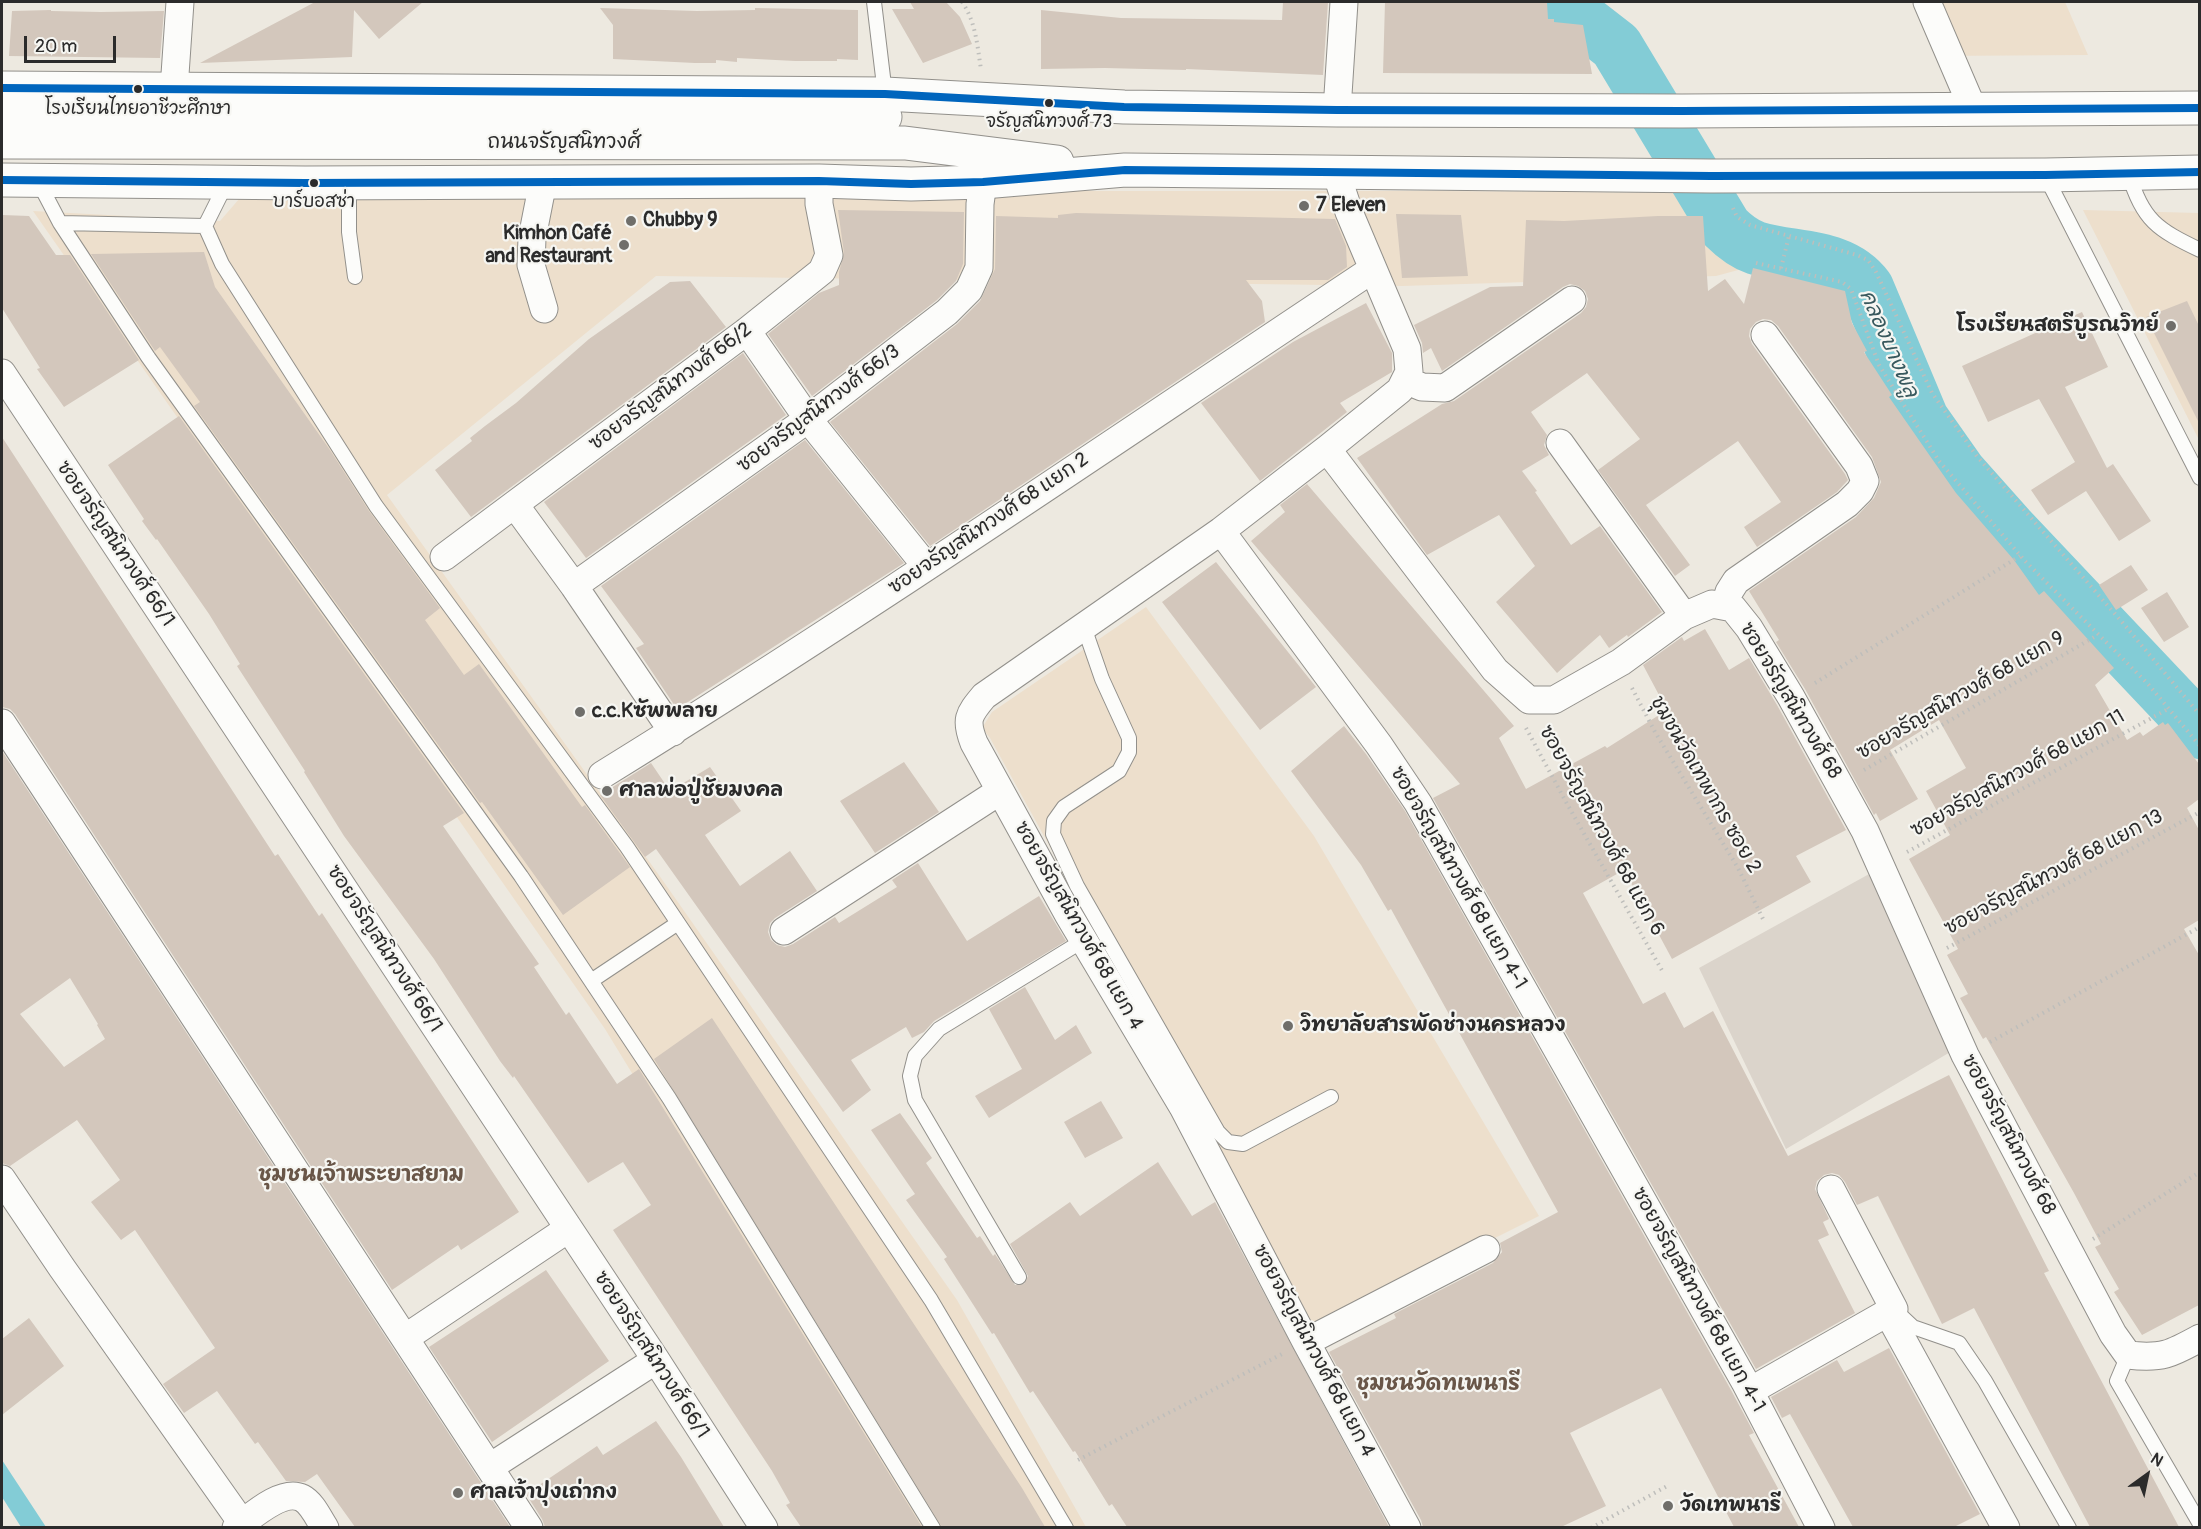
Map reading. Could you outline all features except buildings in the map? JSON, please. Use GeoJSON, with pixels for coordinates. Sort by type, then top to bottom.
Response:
{"type":"FeatureCollection","features":[{"type":"Feature","properties":{"kind":"main road","name":"ถนนจรัญสนิทวงศ์"},"geometry":{"type":"LineString","coordinates":[[2,88],[885,94],[1124,107],[1337,110],[1682,111],[2199,108]]}},
{"type":"Feature","properties":{"kind":"main road","name":"ถนนจรัญสนิทวงศ์"},"geometry":{"type":"LineString","coordinates":[[2,116],[774,118],[905,116],[1124,107]]}},
{"type":"Feature","properties":{"kind":"main road","name":"ถนนจรัญสนิทวงศ์"},"geometry":{"type":"LineString","coordinates":[[2,142],[905,143],[1125,170]]}},
{"type":"Feature","properties":{"kind":"main road","name":"ถนนจรัญสนิทวงศ์"},"geometry":{"type":"LineString","coordinates":[[2,180],[819,181],[911,184],[983,182],[1125,170],[1711,176],[2199,172]]}},
{"type":"Feature","properties":{"kind":"street"},"geometry":{"type":"LineString","coordinates":[[174,89],[180,2]]}},
{"type":"Feature","properties":{"kind":"street"},"geometry":{"type":"LineString","coordinates":[[1337,110],[1344,2]]}},
{"type":"Feature","properties":{"kind":"street"},"geometry":{"type":"LineString","coordinates":[[1927,2],[1973,109]]}},
{"type":"Feature","properties":{"kind":"street"},"geometry":{"type":"LineString","coordinates":[[1336,172],[1349,212],[1407,349],[1409,372],[1400,390],[1327,448],[1495,670],[1529,700]]}},
{"type":"Feature","properties":{"kind":"street","name":"ซอยจรัญสนิทวงศ์ 66/2"},"geometry":{"type":"LineString","coordinates":[[444,557],[747,331],[822,271],[829,255],[819,204],[819,181]]}},
{"type":"Feature","properties":{"kind":"street"},"geometry":{"type":"LineString","coordinates":[[543,182],[532,238],[531,266],[544,309]]}},
{"type":"Feature","properties":{"kind":"street","name":"ซอยจรัญสนิทวงศ์ 66/3"},"geometry":{"type":"LineString","coordinates":[[574,586],[808,419],[947,312],[969,290],[979,268],[980,204],[983,182]]}},
{"type":"Feature","properties":{"kind":"street","name":"ซอยจรัญสนิทวงศ์ 68 แยก 2"},"geometry":{"type":"LineString","coordinates":[[602,775],[673,732],[926,566],[1373,269]]}},
{"type":"Feature","properties":{"kind":"street"},"geometry":{"type":"LineString","coordinates":[[1405,381],[1422,387],[1445,388],[1572,300]]}},
{"type":"Feature","properties":{"kind":"street"},"geometry":{"type":"LineString","coordinates":[[747,331],[808,419],[926,566]]}},
{"type":"Feature","properties":{"kind":"street"},"geometry":{"type":"LineString","coordinates":[[1725,605],[1736,581],[1847,504],[1860,491],[1865,481],[1859,466],[1765,335]]}},
{"type":"Feature","properties":{"kind":"street","name":"ซอยจรัญสนิทวงศ์ 66/1"},"geometry":{"type":"LineString","coordinates":[[2,373],[656,1360],[764,1527]]}},
{"type":"Feature","properties":{"kind":"street"},"geometry":{"type":"LineString","coordinates":[[1560,443],[1684,616]]}},
{"type":"Feature","properties":{"kind":"street","name":"ซอยจรัญสนิทวงศ์ 68 แยก 4"},"geometry":{"type":"LineString","coordinates":[[1327,448],[1221,531],[984,696],[970,715],[968,727],[1000,791],[1084,940],[1183,1107],[1306,1342],[1407,1527]]}},
{"type":"Feature","properties":{"kind":"street"},"geometry":{"type":"LineString","coordinates":[[515,505],[574,586],[673,732]]}},
{"type":"Feature","properties":{"kind":"street","name":"ซอยจรัญสนิทวงศ์ 68 แยก 4-1"},"geometry":{"type":"LineString","coordinates":[[1221,531],[1379,745],[1418,803],[1750,1392],[1821,1527]]}},
{"type":"Feature","properties":{"kind":"street","name":"ซอยจรัญสนิทวงศ์ 68"},"geometry":{"type":"LineString","coordinates":[[1529,700],[1554,700],[1622,662],[1684,616],[1712,604],[1733,608],[1749,628],[1791,697],[1840,784],[1882,865],[1965,1055],[2113,1334],[2128,1355]]}},
{"type":"Feature","properties":{"kind":"street"},"geometry":{"type":"LineString","coordinates":[[2,723],[529,1527]]}},
{"type":"Feature","properties":{"kind":"street"},"geometry":{"type":"LineString","coordinates":[[784,931],[1000,791]]}},
{"type":"Feature","properties":{"kind":"street"},"geometry":{"type":"LineString","coordinates":[[2,1179],[239,1525],[271,1502],[292,1496],[307,1501],[325,1527]]}},
{"type":"Feature","properties":{"kind":"street"},"geometry":{"type":"LineString","coordinates":[[1831,1189],[1891,1311],[2006,1527]]}},
{"type":"Feature","properties":{"kind":"street"},"geometry":{"type":"LineString","coordinates":[[405,1338],[568,1229]]}},
{"type":"Feature","properties":{"kind":"street"},"geometry":{"type":"LineString","coordinates":[[1306,1342],[1486,1249]]}},
{"type":"Feature","properties":{"kind":"street"},"geometry":{"type":"LineString","coordinates":[[1750,1392],[1891,1311]]}},
{"type":"Feature","properties":{"kind":"street"},"geometry":{"type":"LineString","coordinates":[[2128,1355],[2147,1357],[2170,1355],[2199,1338]]}},
{"type":"Feature","properties":{"kind":"street"},"geometry":{"type":"LineString","coordinates":[[490,1467],[656,1360]]}},
{"type":"Feature","properties":{"kind":"lane"},"geometry":{"type":"LineString","coordinates":[[874,2],[885,94]]}},
{"type":"Feature","properties":{"kind":"lane"},"geometry":{"type":"LineString","coordinates":[[2128,173],[2136,198],[2151,219],[2163,231],[2199,250]]}},
{"type":"Feature","properties":{"kind":"lane"},"geometry":{"type":"LineString","coordinates":[[2045,175],[2199,478]]}},
{"type":"Feature","properties":{"kind":"lane"},"geometry":{"type":"LineString","coordinates":[[38,181],[60,223],[148,357],[521,876],[669,1098],[933,1527]]}},
{"type":"Feature","properties":{"kind":"lane"},"geometry":{"type":"LineString","coordinates":[[205,226],[227,182]]}},
{"type":"Feature","properties":{"kind":"lane"},"geometry":{"type":"LineString","coordinates":[[349,182],[349,231],[355,277]]}},
{"type":"Feature","properties":{"kind":"lane"},"geometry":{"type":"LineString","coordinates":[[60,223],[205,226]]}},
{"type":"Feature","properties":{"kind":"lane"},"geometry":{"type":"LineString","coordinates":[[205,226],[222,264],[376,506],[627,848],[931,1300],[1066,1527]]}},
{"type":"Feature","properties":{"kind":"lane"},"geometry":{"type":"LineString","coordinates":[[1084,627],[1102,679],[1129,738],[1129,752],[1119,771],[1064,807],[1054,821],[1053,834],[1077,886],[1218,1132],[1228,1142],[1243,1144],[1331,1096]]}},
{"type":"Feature","properties":{"kind":"lane"},"geometry":{"type":"LineString","coordinates":[[591,981],[678,923]]}},
{"type":"Feature","properties":{"kind":"lane"},"geometry":{"type":"LineString","coordinates":[[1019,1278],[915,1100],[910,1076],[915,1056],[939,1029],[1084,940]]}},
{"type":"Feature","properties":{"kind":"lane"},"geometry":{"type":"LineString","coordinates":[[1891,1311],[1913,1327],[1959,1343],[1985,1381],[2069,1527]]}},
{"type":"Feature","properties":{"kind":"lane"},"geometry":{"type":"LineString","coordinates":[[2128,1355],[2117,1381],[2199,1524]]}},
{"type":"Feature","properties":{"kind":"path"},"geometry":{"type":"LineString","coordinates":[[962,2],[970,14],[975,32],[985,99]]}},
{"type":"Feature","properties":{"kind":"path"},"geometry":{"type":"LineString","coordinates":[[1731,202],[1737,217],[1750,225],[1868,260],[1876,272],[1932,393],[1976,455],[2122,622],[2199,715]]}},
{"type":"Feature","properties":{"kind":"path"},"geometry":{"type":"LineString","coordinates":[[1781,268],[1788,238]]}},
{"type":"Feature","properties":{"kind":"path"},"geometry":{"type":"LineString","coordinates":[[1756,263],[1842,282],[1851,289],[1879,365],[1939,461],[2020,556],[2148,684],[2199,746]]}},
{"type":"Feature","properties":{"kind":"path"},"geometry":{"type":"LineString","coordinates":[[1791,697],[2020,556]]}},
{"type":"Feature","properties":{"kind":"path","name":"ซอยจรัญสนิทวงศ์ 68 แยก 9"},"geometry":{"type":"LineString","coordinates":[[1840,784],[2098,634]]}},
{"type":"Feature","properties":{"kind":"path","name":"ชุมชนวัดเทพากร ซอย 2"},"geometry":{"type":"LineString","coordinates":[[1622,662],[1632,690],[1655,732],[1737,868],[1764,921]]}},
{"type":"Feature","properties":{"kind":"path","name":"ซอยจรัญสนิทวงศ์ 68 แยก 6"},"geometry":{"type":"LineString","coordinates":[[1529,700],[1525,726],[1664,974]]}},
{"type":"Feature","properties":{"kind":"path","name":"ซอยจรัญสนิทวงศ์ 68 แยก 11"},"geometry":{"type":"LineString","coordinates":[[1882,865],[2169,709]]}},
{"type":"Feature","properties":{"kind":"path","name":"ซอยจรัญสนิทวงศ์ 68 แยก 13"},"geometry":{"type":"LineString","coordinates":[[1922,961],[2199,812]]}},
{"type":"Feature","properties":{"kind":"path"},"geometry":{"type":"LineString","coordinates":[[1965,1055],[2199,927]]}},
{"type":"Feature","properties":{"kind":"path"},"geometry":{"type":"LineString","coordinates":[[2070,1254],[2199,1172]]}},
{"type":"Feature","properties":{"kind":"path"},"geometry":{"type":"LineString","coordinates":[[1078,1460],[1306,1342]]}},
{"type":"Feature","properties":{"kind":"path"},"geometry":{"type":"LineString","coordinates":[[1591,1527],[1669,1485]]}},
{"type":"Feature","properties":{"kind":"shaded area"},"geometry":{"type":"Polygon","coordinates":[[[1913,2],[2065,2],[2088,55],[1935,56],[1913,2]]]}},
{"type":"Feature","properties":{"kind":"shaded area"},"geometry":{"type":"Polygon","coordinates":[[[246,191],[1682,193],[1753,266],[1716,276],[1402,286],[656,276],[387,495],[661,878],[957,1300],[1086,1527],[910,1528],[605,1029],[33,211],[220,221],[246,191]]]}},
{"type":"Feature","properties":{"kind":"shaded area","name":"โรงเรียนสตรีบูรณวิทย์"},"geometry":{"type":"Polygon","coordinates":[[[2083,210],[2199,213],[2199,440],[2083,210]]]}},
{"type":"Feature","properties":{"kind":"shaded area","name":"วิทยาลัยสารพัดช่างนครหลวง"},"geometry":{"type":"Polygon","coordinates":[[[1146,607],[1314,836],[1539,1216],[1315,1328],[990,738],[982,728],[992,712],[1146,607]]]}},
{"type":"Feature","properties":{"kind":"shaded area"},"geometry":{"type":"Polygon","coordinates":[[[1871,873],[1952,1051],[1786,1149],[1699,968],[1871,873]]]}},
{"type":"Feature","properties":{"kind":"water"},"geometry":{"type":"Polygon","coordinates":[[[2,1460],[46,1527],[21,1527],[2,1497],[2,1460]]]}},
{"type":"Feature","properties":{"kind":"waterway","name":"คลองบางพลู"},"geometry":{"type":"LineString","coordinates":[[1559,2],[1616,46],[1728,230],[1743,242],[1756,248],[1830,263],[1856,277],[1867,288],[1922,419],[1960,473],[2200,732]]}},
{"type":"Feature","properties":{"kind":"transit line"},"geometry":{"type":"LineString","coordinates":[[2,88],[885,94],[1124,107],[1337,110],[2200,108]]}},
{"type":"Feature","properties":{"kind":"transit line"},"geometry":{"type":"LineString","coordinates":[[2,180],[305,183],[819,181],[911,184],[983,182],[1125,170],[1711,176],[2200,172]]}},
{"type":"Feature","properties":{"kind":"place","name":"โรงเรียนไทยอาชีวะศึกษา"},"geometry":{"type":"Point","coordinates":[138,89]}},
{"type":"Feature","properties":{"kind":"place","name":"จรัญสนิทวงศ์ 73"},"geometry":{"type":"Point","coordinates":[1049,103]}},
{"type":"Feature","properties":{"kind":"place","name":"บาร์บอสซ่า"},"geometry":{"type":"Point","coordinates":[314,183]}},
{"type":"Feature","properties":{"kind":"place","name":"7 Eleven"},"geometry":{"type":"Point","coordinates":[1304,206]}},
{"type":"Feature","properties":{"kind":"place","name":"Chubby 9"},"geometry":{"type":"Point","coordinates":[631,221]}},
{"type":"Feature","properties":{"kind":"place","name":"Kimhon Café and Restaurant"},"geometry":{"type":"Point","coordinates":[624,245]}},
{"type":"Feature","properties":{"kind":"place","name":"โรงเรียนสตรีบูรณวิทย์"},"geometry":{"type":"Point","coordinates":[2171,326]}},
{"type":"Feature","properties":{"kind":"place","name":"c.c.Kซัพพลาย"},"geometry":{"type":"Point","coordinates":[580,712]}},
{"type":"Feature","properties":{"kind":"place","name":"ศาลพ่อปู่ชัยมงคล"},"geometry":{"type":"Point","coordinates":[607,791]}},
{"type":"Feature","properties":{"kind":"place","name":"วิทยาลัยสารพัดช่างนครหลวง"},"geometry":{"type":"Point","coordinates":[1288,1026]}},
{"type":"Feature","properties":{"kind":"place","name":"ศาลเจ้าปุงเถ่ากง"},"geometry":{"type":"Point","coordinates":[458,1493]}},
{"type":"Feature","properties":{"kind":"place","name":"วัดเทพนารี"},"geometry":{"type":"Point","coordinates":[1668,1506]}},
{"type":"Feature","properties":{"kind":"district","name":"ชุมชนเจ้าพระยาสยาม"},"geometry":{"type":"Point","coordinates":[361,1176]}},
{"type":"Feature","properties":{"kind":"district","name":"ชุมชนวัดทเพนารี"},"geometry":{"type":"Point","coordinates":[1438,1385]}}]}
